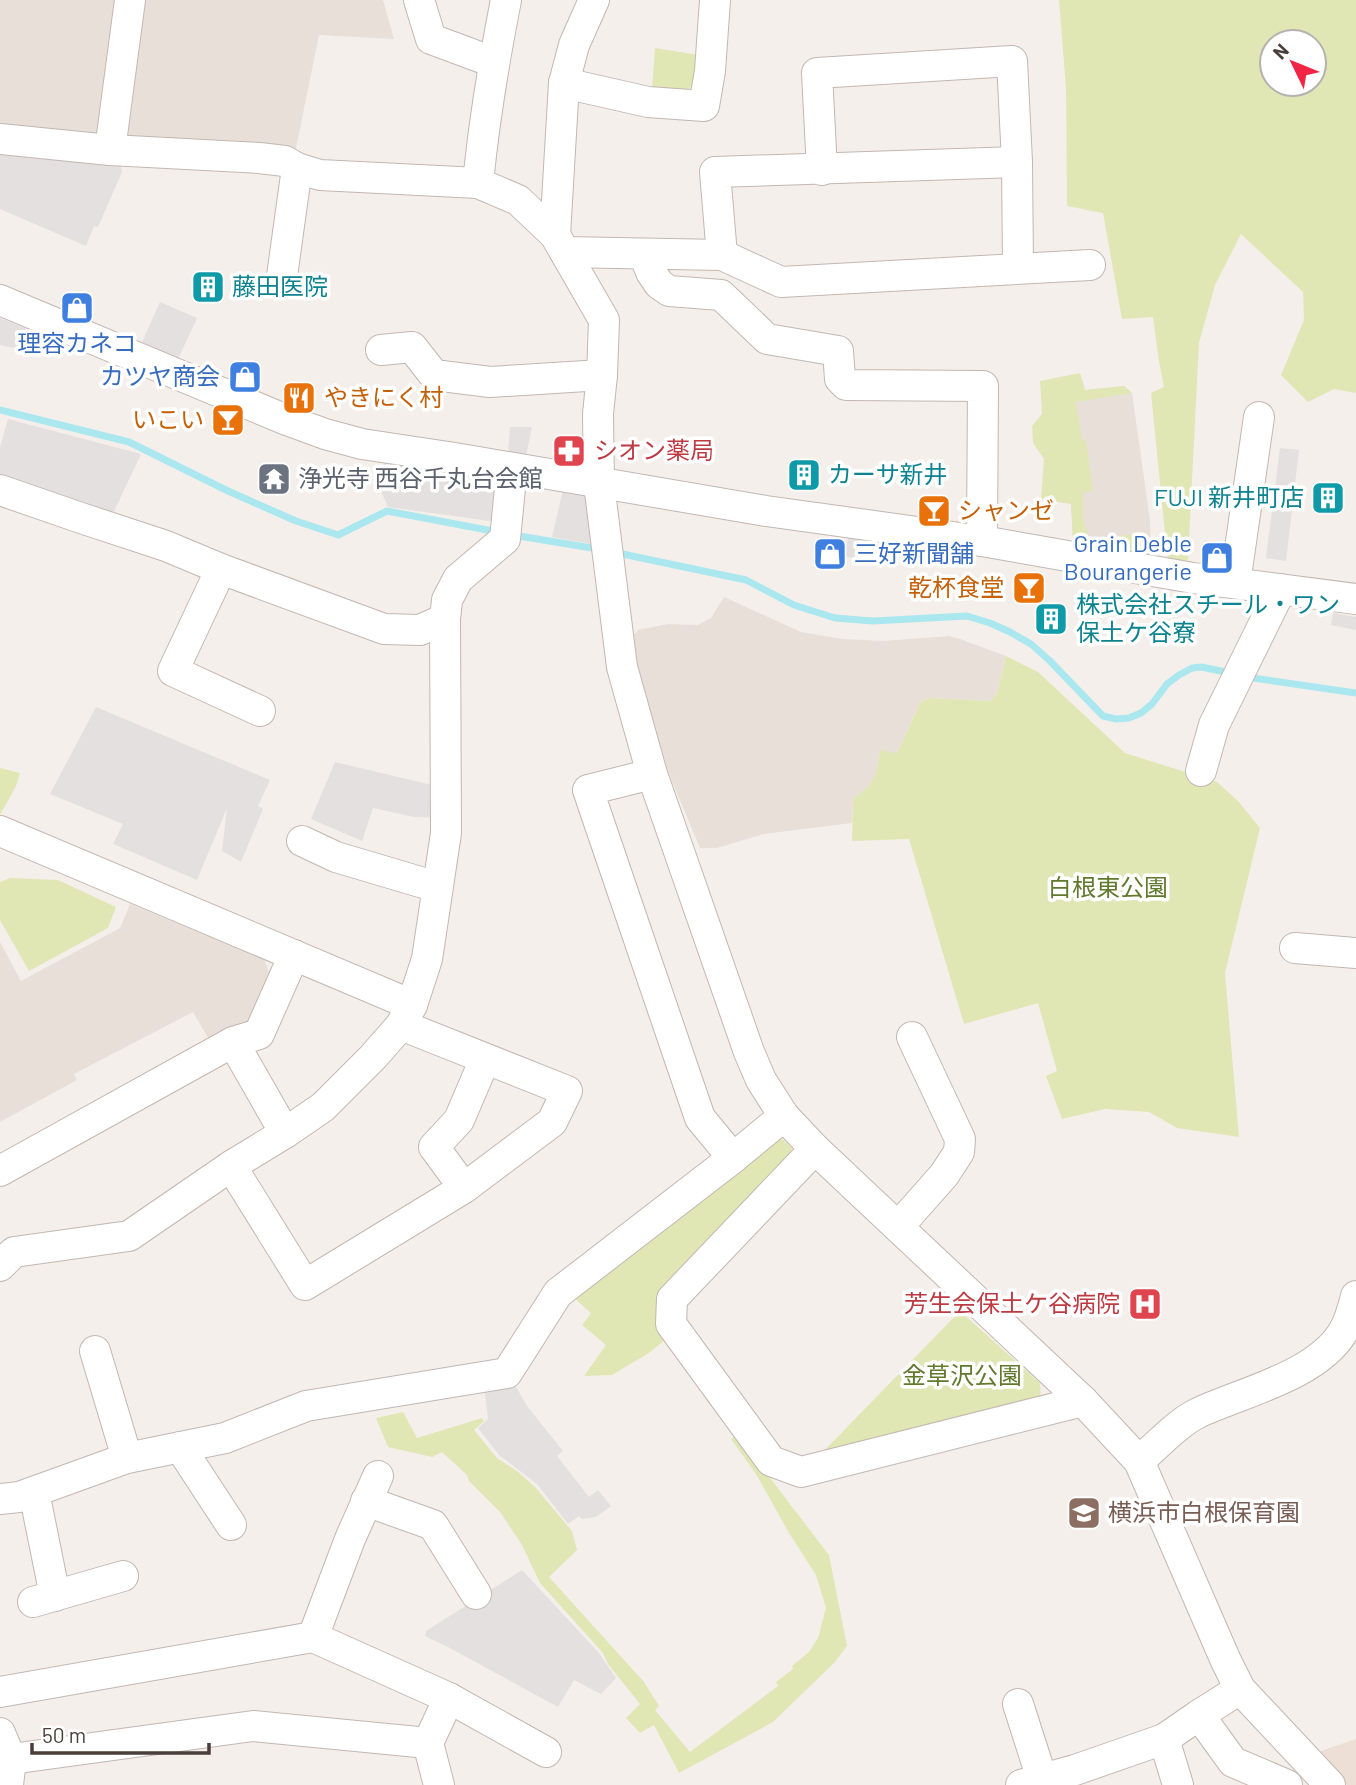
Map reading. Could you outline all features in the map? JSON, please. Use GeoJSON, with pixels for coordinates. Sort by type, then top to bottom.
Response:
{"type":"FeatureCollection","features":[{"type":"Feature","properties":{"kind":"street"},"geometry":{"type":"LineString","coordinates":[[110,150],[130,0]]}},
{"type":"Feature","properties":{"kind":"street"},"geometry":{"type":"LineString","coordinates":[[419,0],[431,39],[494,62]]}},
{"type":"Feature","properties":{"kind":"street"},"geometry":{"type":"LineString","coordinates":[[478,183],[484,122],[506,0]]}},
{"type":"Feature","properties":{"kind":"street"},"geometry":{"type":"LineString","coordinates":[[560,244],[564,83],[574,46],[594,0]]}},
{"type":"Feature","properties":{"kind":"street"},"geometry":{"type":"LineString","coordinates":[[564,83],[648,102],[704,106],[710,71],[715,0]]}},
{"type":"Feature","properties":{"kind":"street"},"geometry":{"type":"LineString","coordinates":[[822,170],[817,73],[1012,61],[1018,268]]}},
{"type":"Feature","properties":{"kind":"street"},"geometry":{"type":"LineString","coordinates":[[0,139],[110,150],[259,158],[285,161],[297,168],[320,174],[478,183],[518,200],[560,244],[604,320],[598,414],[599,484],[622,667],[652,774],[761,1080],[784,1116],[815,1149],[1083,1401],[1139,1461],[1240,1689],[1312,1779]]}},
{"type":"Feature","properties":{"kind":"street"},"geometry":{"type":"LineString","coordinates":[[722,255],[715,172],[1017,162]]}},
{"type":"Feature","properties":{"kind":"street"},"geometry":{"type":"LineString","coordinates":[[282,276],[297,168]]}},
{"type":"Feature","properties":{"kind":"street"},"geometry":{"type":"LineString","coordinates":[[560,244],[644,254],[722,255],[781,282],[1090,265]]}},
{"type":"Feature","properties":{"kind":"street"},"geometry":{"type":"LineString","coordinates":[[644,254],[659,284],[669,291],[721,295],[767,339],[838,351],[840,379],[846,385],[983,386],[982,541]]}},
{"type":"Feature","properties":{"kind":"street"},"geometry":{"type":"LineString","coordinates":[[0,300],[284,419],[362,444],[766,512],[982,541],[1194,578],[1356,599]]}},
{"type":"Feature","properties":{"kind":"street"},"geometry":{"type":"LineString","coordinates":[[381,350],[412,348],[434,375],[491,382],[602,375]]}},
{"type":"Feature","properties":{"kind":"street"},"geometry":{"type":"LineString","coordinates":[[1235,583],[1259,417]]}},
{"type":"Feature","properties":{"kind":"street"},"geometry":{"type":"LineString","coordinates":[[5,1257],[129,1236],[323,1107],[373,1056],[406,1015],[427,958],[446,833],[447,600],[458,579],[505,539],[512,468]]}},
{"type":"Feature","properties":{"kind":"street"},"geometry":{"type":"LineString","coordinates":[[0,489],[166,545],[221,569],[384,629],[420,630],[446,619]]}},
{"type":"Feature","properties":{"kind":"street"},"geometry":{"type":"LineString","coordinates":[[221,569],[173,671],[260,711]]}},
{"type":"Feature","properties":{"kind":"street"},"geometry":{"type":"LineString","coordinates":[[1201,771],[1214,725],[1281,589]]}},
{"type":"Feature","properties":{"kind":"street"},"geometry":{"type":"LineString","coordinates":[[652,774],[588,790],[700,1118],[733,1158]]}},
{"type":"Feature","properties":{"kind":"street"},"geometry":{"type":"LineString","coordinates":[[0,831],[294,955],[485,1059],[567,1091],[552,1122],[464,1188],[305,1285],[231,1166]]}},
{"type":"Feature","properties":{"kind":"street"},"geometry":{"type":"LineString","coordinates":[[302,841],[336,857],[437,887]]}},
{"type":"Feature","properties":{"kind":"street"},"geometry":{"type":"LineString","coordinates":[[1295,948],[1356,953]]}},
{"type":"Feature","properties":{"kind":"street"},"geometry":{"type":"LineString","coordinates":[[0,1171],[233,1042],[258,1034],[294,955]]}},
{"type":"Feature","properties":{"kind":"street"},"geometry":{"type":"LineString","coordinates":[[898,1227],[944,1175],[959,1152],[960,1139],[912,1037]]}},
{"type":"Feature","properties":{"kind":"street"},"geometry":{"type":"LineString","coordinates":[[233,1042],[285,1133]]}},
{"type":"Feature","properties":{"kind":"street"},"geometry":{"type":"LineString","coordinates":[[464,1188],[435,1147],[459,1120],[485,1059]]}},
{"type":"Feature","properties":{"kind":"street"},"geometry":{"type":"LineString","coordinates":[[0,1499],[19,1497],[127,1458],[225,1438],[306,1406],[507,1373],[558,1293],[784,1116]]}},
{"type":"Feature","properties":{"kind":"street"},"geometry":{"type":"LineString","coordinates":[[815,1149],[672,1299],[671,1324],[771,1461],[801,1472],[1083,1401]]}},
{"type":"Feature","properties":{"kind":"street"},"geometry":{"type":"LineString","coordinates":[[1139,1461],[1183,1422],[1198,1413],[1273,1384],[1318,1358],[1342,1333],[1356,1296]]}},
{"type":"Feature","properties":{"kind":"street"},"geometry":{"type":"LineString","coordinates":[[95,1351],[127,1458]]}},
{"type":"Feature","properties":{"kind":"street"},"geometry":{"type":"LineString","coordinates":[[180,1447],[231,1525]]}},
{"type":"Feature","properties":{"kind":"street"},"geometry":{"type":"LineString","coordinates":[[313,1637],[372,1489],[433,1525],[476,1594]]}},
{"type":"Feature","properties":{"kind":"street"},"geometry":{"type":"LineString","coordinates":[[34,1492],[44,1599],[123,1576]]}},
{"type":"Feature","properties":{"kind":"street"},"geometry":{"type":"LineString","coordinates":[[0,1692],[313,1637],[449,1698],[545,1752]]}},
{"type":"Feature","properties":{"kind":"street"},"geometry":{"type":"LineString","coordinates":[[1018,1704],[1031,1782],[1075,1770],[1164,1739],[1240,1689]]}},
{"type":"Feature","properties":{"kind":"street"},"geometry":{"type":"LineString","coordinates":[[439,1785],[428,1743],[449,1698]]}},
{"type":"Feature","properties":{"kind":"street"},"geometry":{"type":"LineString","coordinates":[[1199,1715],[1233,1762],[1287,1785]]}},
{"type":"Feature","properties":{"kind":"street"},"geometry":{"type":"LineString","coordinates":[[6,1759],[253,1726],[428,1743]]}},
{"type":"Feature","properties":{"kind":"street"},"geometry":{"type":"LineString","coordinates":[[1164,1739],[1178,1785]]}},
{"type":"Feature","properties":{"kind":"shaded area"},"geometry":{"type":"Polygon","coordinates":[[[0,0],[383,0],[394,39],[319,35],[296,148],[98,142],[0,130],[0,0]]]}},
{"type":"Feature","properties":{"kind":"shaded area"},"geometry":{"type":"Polygon","coordinates":[[[0,154],[121,166],[122,172],[98,227],[94,226],[86,246],[0,209],[0,154]]]}},
{"type":"Feature","properties":{"kind":"shaded area"},"geometry":{"type":"Polygon","coordinates":[[[160,302],[197,318],[178,359],[142,342],[160,302]]]}},
{"type":"Feature","properties":{"kind":"shaded area"},"geometry":{"type":"Polygon","coordinates":[[[0,318],[63,343],[59,357],[0,345],[0,318]]]}},
{"type":"Feature","properties":{"kind":"shaded area"},"geometry":{"type":"Polygon","coordinates":[[[1080,373],[1085,390],[1124,386],[1132,393],[1150,520],[1151,558],[1094,552],[1091,542],[1073,540],[1071,504],[1052,501],[1080,373]]]}},
{"type":"Feature","properties":{"kind":"shaded area"},"geometry":{"type":"Polygon","coordinates":[[[8,419],[141,454],[109,522],[0,482],[0,448],[8,419]]]}},
{"type":"Feature","properties":{"kind":"shaded area"},"geometry":{"type":"Polygon","coordinates":[[[510,427],[532,427],[526,456],[508,454],[510,427]]]}},
{"type":"Feature","properties":{"kind":"shaded area"},"geometry":{"type":"Polygon","coordinates":[[[1280,448],[1299,450],[1286,561],[1266,558],[1280,448]]]}},
{"type":"Feature","properties":{"kind":"shaded area"},"geometry":{"type":"Polygon","coordinates":[[[384,463],[503,477],[497,522],[388,507],[378,484],[384,463]]]}},
{"type":"Feature","properties":{"kind":"shaded area"},"geometry":{"type":"Polygon","coordinates":[[[563,490],[590,496],[597,545],[552,537],[563,490]]]}},
{"type":"Feature","properties":{"kind":"shaded area"},"geometry":{"type":"Polygon","coordinates":[[[849,534],[901,545],[897,567],[844,556],[849,534]]]}},
{"type":"Feature","properties":{"kind":"shaded area"},"geometry":{"type":"Polygon","coordinates":[[[724,597],[801,632],[843,639],[883,641],[949,636],[960,639],[1006,656],[997,693],[990,701],[928,698],[920,703],[897,753],[880,751],[876,775],[870,785],[853,799],[852,823],[764,834],[717,848],[700,848],[671,779],[638,678],[633,636],[638,630],[668,624],[698,625],[711,618],[724,597]]]}},
{"type":"Feature","properties":{"kind":"shaded area"},"geometry":{"type":"Polygon","coordinates":[[[1333,613],[1356,617],[1356,630],[1331,625],[1333,613]]]}},
{"type":"Feature","properties":{"kind":"shaded area"},"geometry":{"type":"Polygon","coordinates":[[[96,707],[270,780],[258,806],[263,809],[241,862],[222,851],[227,808],[197,880],[113,844],[123,824],[50,794],[96,707]]]}},
{"type":"Feature","properties":{"kind":"shaded area"},"geometry":{"type":"Polygon","coordinates":[[[335,762],[436,786],[439,818],[414,817],[373,808],[362,841],[311,819],[335,762]]]}},
{"type":"Feature","properties":{"kind":"shaded area"},"geometry":{"type":"Polygon","coordinates":[[[130,904],[264,959],[270,975],[254,1015],[244,1026],[211,1043],[193,1012],[74,1074],[77,1080],[0,1122],[0,942],[21,981],[120,928],[130,904]]]}},
{"type":"Feature","properties":{"kind":"shaded area"},"geometry":{"type":"Polygon","coordinates":[[[514,1383],[527,1406],[563,1451],[557,1456],[589,1497],[598,1490],[611,1506],[596,1517],[582,1519],[579,1516],[568,1524],[537,1484],[499,1455],[478,1428],[488,1419],[484,1385],[514,1383]]]}},
{"type":"Feature","properties":{"kind":"shaded area"},"geometry":{"type":"Polygon","coordinates":[[[522,1570],[599,1653],[616,1678],[601,1694],[574,1680],[558,1707],[425,1636],[426,1631],[522,1570]]]}},
{"type":"Feature","properties":{"kind":"shaded area"},"geometry":{"type":"Polygon","coordinates":[[[1356,1739],[1356,1785],[1347,1785],[1315,1753],[1356,1739]]]}},
{"type":"Feature","properties":{"kind":"green space"},"geometry":{"type":"Polygon","coordinates":[[[1059,0],[1356,0],[1356,393],[1334,389],[1308,402],[1281,375],[1304,320],[1303,292],[1241,234],[1215,285],[1199,343],[1188,560],[1168,563],[1151,393],[1164,387],[1153,317],[1122,319],[1103,213],[1067,206],[1066,88],[1059,0]]]}},
{"type":"Feature","properties":{"kind":"green space"},"geometry":{"type":"Polygon","coordinates":[[[655,48],[699,55],[698,80],[684,93],[652,89],[655,48]]]}},
{"type":"Feature","properties":{"kind":"green space"},"geometry":{"type":"Polygon","coordinates":[[[1080,373],[1085,390],[1124,386],[1132,393],[1076,402],[1082,439],[1086,440],[1093,491],[1083,493],[1083,520],[1091,542],[1073,540],[1071,504],[1041,499],[1044,459],[1033,443],[1032,426],[1042,414],[1040,381],[1080,373]]]}},
{"type":"Feature","properties":{"kind":"green space"},"geometry":{"type":"Polygon","coordinates":[[[1145,532],[1145,558],[1107,553],[1102,539],[1145,532]]]}},
{"type":"Feature","properties":{"kind":"green space","name":"白根東公園"},"geometry":{"type":"Polygon","coordinates":[[[1006,656],[1038,672],[1125,753],[1217,782],[1238,801],[1260,828],[1225,973],[1239,1137],[1177,1128],[1149,1112],[1105,1109],[1062,1119],[1046,1076],[1057,1071],[1038,1003],[964,1024],[909,839],[852,841],[853,799],[874,778],[880,750],[897,753],[920,703],[928,698],[990,701],[997,693],[1006,656]]]}},
{"type":"Feature","properties":{"kind":"green space"},"geometry":{"type":"Polygon","coordinates":[[[0,768],[20,773],[0,815],[0,768]]]}},
{"type":"Feature","properties":{"kind":"green space"},"geometry":{"type":"Polygon","coordinates":[[[10,878],[58,880],[116,907],[108,928],[29,971],[0,920],[0,882],[10,878]]]}},
{"type":"Feature","properties":{"kind":"green space"},"geometry":{"type":"Polygon","coordinates":[[[770,1138],[782,1139],[792,1148],[789,1157],[669,1285],[666,1339],[649,1353],[612,1375],[584,1376],[606,1345],[582,1325],[591,1313],[571,1295],[770,1138]]]}},
{"type":"Feature","properties":{"kind":"green space","name":"金草沢公園"},"geometry":{"type":"Polygon","coordinates":[[[960,1311],[1040,1383],[1041,1405],[817,1458],[960,1311]]]}},
{"type":"Feature","properties":{"kind":"green space"},"geometry":{"type":"Polygon","coordinates":[[[403,1412],[417,1438],[482,1418],[484,1421],[474,1430],[497,1458],[535,1487],[572,1531],[577,1550],[549,1577],[644,1682],[659,1706],[655,1710],[690,1752],[778,1686],[776,1682],[793,1669],[792,1666],[809,1652],[818,1638],[826,1608],[816,1575],[756,1474],[731,1439],[737,1435],[829,1555],[847,1646],[834,1663],[773,1722],[679,1773],[654,1725],[640,1733],[626,1718],[640,1704],[608,1664],[603,1653],[540,1583],[522,1545],[500,1512],[469,1481],[467,1475],[442,1452],[432,1457],[388,1447],[376,1418],[403,1412]]]}},
{"type":"Feature","properties":{"kind":"waterway"},"geometry":{"type":"LineString","coordinates":[[0,410],[129,442],[228,491],[296,521],[338,535],[387,511],[498,532]]}},
{"type":"Feature","properties":{"kind":"waterway"},"geometry":{"type":"LineString","coordinates":[[513,535],[598,549]]}},
{"type":"Feature","properties":{"kind":"waterway"},"geometry":{"type":"LineString","coordinates":[[613,552],[746,580],[794,605],[835,618],[873,621],[967,616],[990,623],[1031,644],[1103,716],[1116,719],[1141,713],[1152,704],[1167,684],[1192,668],[1201,667],[1231,673]]}},
{"type":"Feature","properties":{"kind":"waterway"},"geometry":{"type":"LineString","coordinates":[[1246,677],[1356,693]]}},
{"type":"Feature","properties":{"kind":"place","name":"藤田医院"},"geometry":{"type":"Point","coordinates":[208,287]}},
{"type":"Feature","properties":{"kind":"place","name":"理容カネコ"},"geometry":{"type":"Point","coordinates":[77,308]}},
{"type":"Feature","properties":{"kind":"place","name":"カツヤ商会"},"geometry":{"type":"Point","coordinates":[245,377]}},
{"type":"Feature","properties":{"kind":"place","name":"やきにく村"},"geometry":{"type":"Point","coordinates":[299,398]}},
{"type":"Feature","properties":{"kind":"place","name":"いこい"},"geometry":{"type":"Point","coordinates":[228,420]}},
{"type":"Feature","properties":{"kind":"place","name":"シオン薬局"},"geometry":{"type":"Point","coordinates":[569,451]}},
{"type":"Feature","properties":{"kind":"place","name":"カーサ新井"},"geometry":{"type":"Point","coordinates":[804,475]}},
{"type":"Feature","properties":{"kind":"place","name":"浄光寺 西谷千丸台会館"},"geometry":{"type":"Point","coordinates":[274,479]}},
{"type":"Feature","properties":{"kind":"place","name":"FUJI 新井町店"},"geometry":{"type":"Point","coordinates":[1328,498]}},
{"type":"Feature","properties":{"kind":"place","name":"シャンゼ"},"geometry":{"type":"Point","coordinates":[934,511]}},
{"type":"Feature","properties":{"kind":"place","name":"三好新聞舗"},"geometry":{"type":"Point","coordinates":[830,554]}},
{"type":"Feature","properties":{"kind":"place","name":"Grain Deble Bourangerie"},"geometry":{"type":"Point","coordinates":[1217,558]}},
{"type":"Feature","properties":{"kind":"place","name":"乾杯食堂"},"geometry":{"type":"Point","coordinates":[1029,588]}},
{"type":"Feature","properties":{"kind":"place","name":"株式会社スチール・ワン 保土ケ谷寮"},"geometry":{"type":"Point","coordinates":[1051,619]}},
{"type":"Feature","properties":{"kind":"place","name":"芳生会保土ケ谷病院"},"geometry":{"type":"Point","coordinates":[1145,1304]}},
{"type":"Feature","properties":{"kind":"place","name":"横浜市白根保育園"},"geometry":{"type":"Point","coordinates":[1084,1513]}}]}
